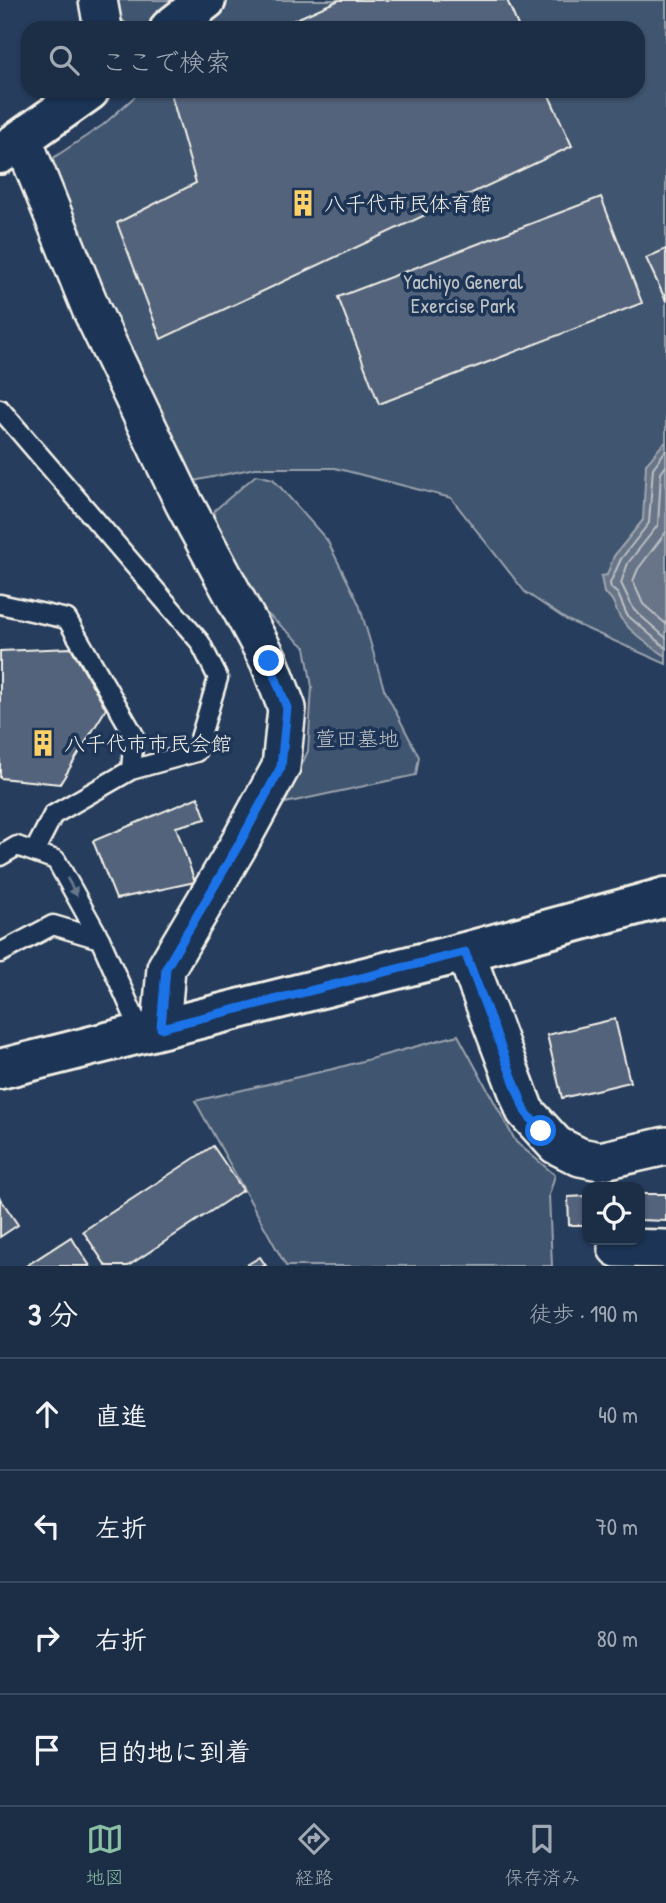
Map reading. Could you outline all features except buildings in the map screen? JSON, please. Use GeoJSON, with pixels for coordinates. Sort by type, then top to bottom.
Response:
{"type":"FeatureCollection","features":[{"type":"Feature","properties":{"kind":"street"},"geometry":{"type":"LineString","coordinates":[[97,0],[102,21]]}},
{"type":"Feature","properties":{"kind":"street"},"geometry":{"type":"LineString","coordinates":[[179,21],[206,0]]}},
{"type":"Feature","properties":{"kind":"street"},"geometry":{"type":"LineString","coordinates":[[79,98],[11,147],[184,503],[269,661],[287,708],[281,767],[166,968],[152,1031]]}},
{"type":"Feature","properties":{"kind":"street"},"geometry":{"type":"LineString","coordinates":[[0,1069],[465,952],[666,897]]}},
{"type":"Feature","properties":{"kind":"street"},"geometry":{"type":"LineString","coordinates":[[465,952],[525,1111],[556,1145],[580,1157],[600,1161],[666,1146]]}},
{"type":"Feature","properties":{"kind":"street"},"geometry":{"type":"LineString","coordinates":[[617,1248],[666,1249]]}},
{"type":"Feature","properties":{"kind":"lane"},"geometry":{"type":"LineString","coordinates":[[0,409],[200,642],[218,678],[196,752],[131,770],[53,815],[34,852]]}},
{"type":"Feature","properties":{"kind":"lane"},"geometry":{"type":"LineString","coordinates":[[0,604],[66,619],[134,735],[131,770]]}},
{"type":"Feature","properties":{"kind":"lane"},"geometry":{"type":"LineString","coordinates":[[0,856],[17,846],[56,860],[152,1031]]}},
{"type":"Feature","properties":{"kind":"lane"},"geometry":{"type":"LineString","coordinates":[[0,953],[53,925],[100,939]]}},
{"type":"Feature","properties":{"kind":"green space","name":"Yachiyo General Exercise Park"},"geometry":{"type":"Polygon","coordinates":[[[114,0],[666,0],[666,664],[567,620],[525,592],[451,498],[335,468],[255,468],[184,483],[47,162],[103,125],[133,98],[645,98],[645,21],[121,19],[114,0]]]}},
{"type":"Feature","properties":{"kind":"green space","name":"萱田墓地"},"geometry":{"type":"Polygon","coordinates":[[[256,475],[273,479],[327,540],[359,604],[384,689],[419,757],[416,775],[285,803],[308,751],[312,687],[305,647],[264,611],[211,524],[215,510],[256,475]]]}},
{"type":"Feature","properties":{"kind":"green space"},"geometry":{"type":"Polygon","coordinates":[[[458,1035],[516,1142],[555,1175],[549,1195],[552,1266],[286,1266],[195,1101],[337,1068],[458,1035]]]}},
{"type":"Feature","properties":{"kind":"water"},"geometry":{"type":"Polygon","coordinates":[[[666,442],[666,656],[642,640],[622,620],[611,598],[604,593],[601,576],[607,575],[614,556],[643,520],[646,464],[666,442]]]}},
{"type":"Feature","properties":{"kind":"place","name":"八千代市民体育館"},"geometry":{"type":"Point","coordinates":[303,203]}},
{"type":"Feature","properties":{"kind":"place","name":"八千代市市民会館"},"geometry":{"type":"Point","coordinates":[43,743]}},
{"type":"Feature","properties":{"kind":"route"},"geometry":{"type":"LineString","coordinates":[[269,661],[287,708],[281,767],[166,968],[161,1028],[465,952],[525,1111],[541,1131]]}}]}
